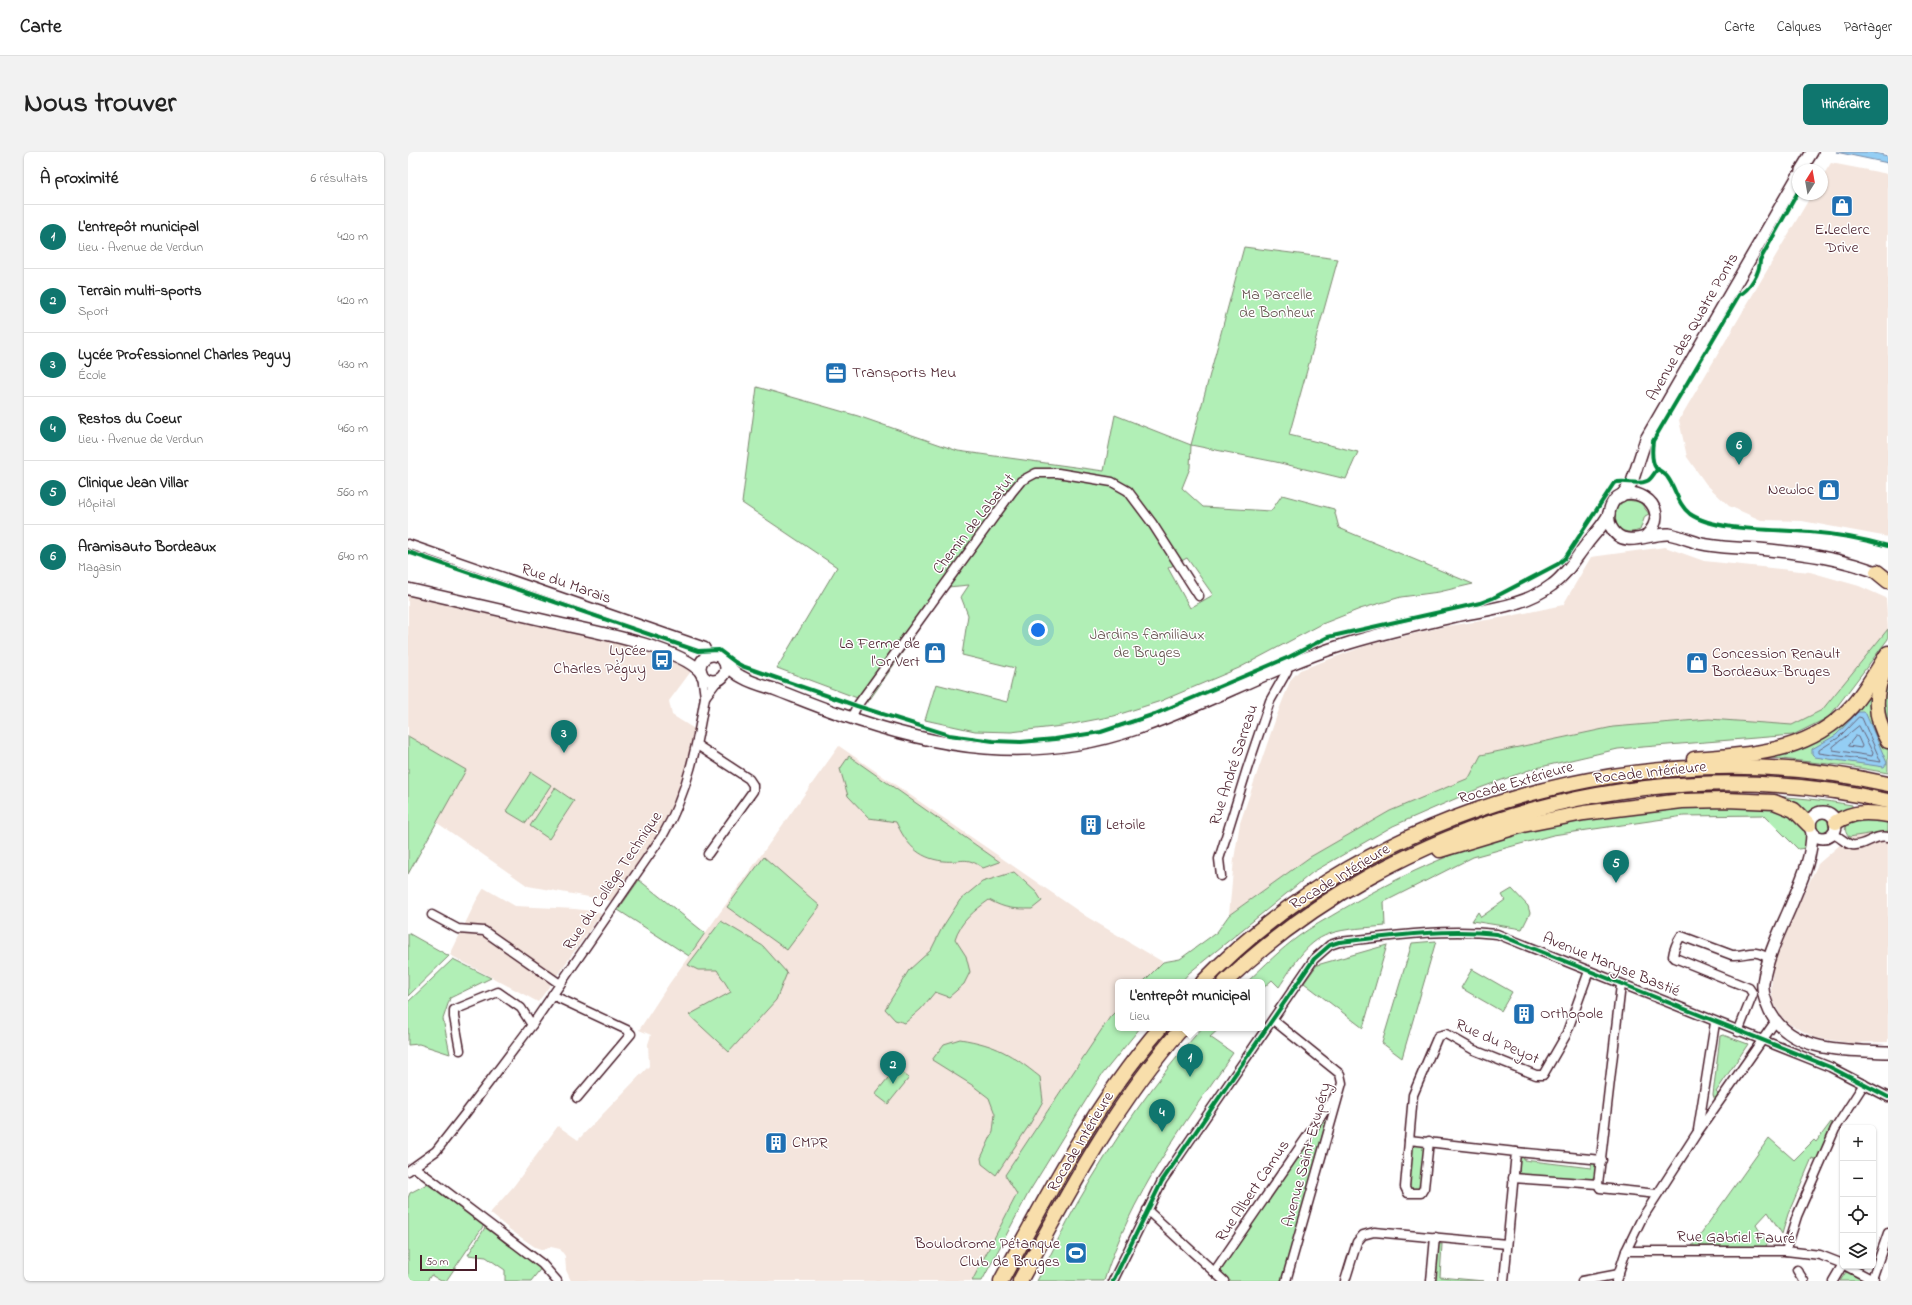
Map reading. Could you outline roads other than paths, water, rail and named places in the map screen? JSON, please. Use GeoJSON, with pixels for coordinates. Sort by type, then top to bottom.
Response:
{"type":"FeatureCollection","features":[{"type":"Feature","properties":{"kind":"highway"},"geometry":{"type":"LineString","coordinates":[[1882,575],[1888,581]]}},
{"type":"Feature","properties":{"kind":"highway"},"geometry":{"type":"LineString","coordinates":[[1598,778],[1679,761],[1752,754],[1778,749],[1805,740],[1821,732],[1837,720],[1852,705],[1888,653]]}},
{"type":"Feature","properties":{"kind":"highway"},"geometry":{"type":"LineString","coordinates":[[1888,665],[1880,682],[1876,697],[1876,712],[1880,726],[1888,741]]}},
{"type":"Feature","properties":{"kind":"highway","name":"Rocade Extérieure"},"geometry":{"type":"LineString","coordinates":[[1206,979],[1254,935],[1280,915],[1353,866],[1393,845],[1489,806],[1531,793],[1598,778],[1683,769],[1752,767],[1836,775],[1888,784]]}},
{"type":"Feature","properties":{"kind":"highway","name":"Rocade Intérieure"},"geometry":{"type":"LineString","coordinates":[[1228,979],[1282,933],[1310,913],[1364,880],[1433,844],[1478,826],[1558,802],[1612,792],[1680,784],[1740,783],[1807,788],[1868,796],[1888,801]]}},
{"type":"Feature","properties":{"kind":"highway"},"geometry":{"type":"LineString","coordinates":[[1364,880],[1440,850],[1495,832],[1584,813],[1630,806],[1689,801],[1774,802],[1794,810],[1805,819],[1811,829]]}},
{"type":"Feature","properties":{"kind":"highway"},"geometry":{"type":"LineString","coordinates":[[1831,831],[1855,813],[1864,812],[1888,815]]}},
{"type":"Feature","properties":{"kind":"highway"},"geometry":{"type":"LineString","coordinates":[[1001,1281],[1066,1162],[1089,1125],[1114,1088],[1158,1031]]}},
{"type":"Feature","properties":{"kind":"highway","name":"Rocade Intérieure"},"geometry":{"type":"LineString","coordinates":[[1020,1281],[1098,1142],[1142,1076],[1180,1031]]}},
{"type":"Feature","properties":{"kind":"street"},"geometry":{"type":"LineString","coordinates":[[1805,164],[1812,152]]}},
{"type":"Feature","properties":{"kind":"street","name":"Avenue des Quatre Ponts"},"geometry":{"type":"LineString","coordinates":[[1621,496],[1632,482],[1646,439],[1792,186]]}},
{"type":"Feature","properties":{"kind":"street"},"geometry":{"type":"LineString","coordinates":[[1639,461],[1640,487],[1650,502],[1660,524],[1670,534]]}},
{"type":"Feature","properties":{"kind":"street","name":"Chemin de Labatut"},"geometry":{"type":"LineString","coordinates":[[851,718],[857,706],[1012,492],[1022,481],[1036,473],[1058,473],[1112,482],[1128,491],[1152,522],[1199,596]]}},
{"type":"Feature","properties":{"kind":"street"},"geometry":{"type":"LineString","coordinates":[[408,589],[616,637],[676,655],[696,657],[717,656],[741,677],[851,718],[905,735],[951,745],[1005,750],[1062,746],[1100,739],[1135,730],[1285,667],[1341,646],[1396,630],[1529,599],[1553,585],[1569,569],[1589,540],[1605,522],[1611,506],[1621,496],[1629,493],[1637,494],[1650,502]]}},
{"type":"Feature","properties":{"kind":"street"},"geometry":{"type":"LineString","coordinates":[[1646,536],[1654,526],[1655,513]]}},
{"type":"Feature","properties":{"kind":"street"},"geometry":{"type":"LineString","coordinates":[[1609,514],[1612,528],[1622,538]]}},
{"type":"Feature","properties":{"kind":"street"},"geometry":{"type":"LineString","coordinates":[[1589,540],[1605,536],[1634,540],[1646,536],[1670,534],[1700,543],[1804,554],[1847,563],[1882,575]]}},
{"type":"Feature","properties":{"kind":"street","name":"Rue du Marais"},"geometry":{"type":"LineString","coordinates":[[408,544],[705,647],[709,656]]}},
{"type":"Feature","properties":{"kind":"street"},"geometry":{"type":"LineString","coordinates":[[676,655],[694,665],[708,680],[741,677]]}},
{"type":"Feature","properties":{"kind":"street"},"geometry":{"type":"LineString","coordinates":[[702,673],[701,664],[709,656]]}},
{"type":"Feature","properties":{"kind":"street"},"geometry":{"type":"LineString","coordinates":[[720,679],[726,669],[724,661]]}},
{"type":"Feature","properties":{"kind":"street","name":"Rue André Sarreau"},"geometry":{"type":"LineString","coordinates":[[1221,876],[1219,859],[1264,716],[1276,689],[1287,671],[1285,667]]}},
{"type":"Feature","properties":{"kind":"street","name":"Rue du Collège Technique"},"geometry":{"type":"LineString","coordinates":[[411,1169],[436,1151],[532,1025],[675,816],[697,745],[705,697],[702,673]]}},
{"type":"Feature","properties":{"kind":"street","name":"Rue du Collège Technique"},"geometry":{"type":"LineString","coordinates":[[705,697],[720,679]]}},
{"type":"Feature","properties":{"kind":"street"},"geometry":{"type":"LineString","coordinates":[[697,745],[749,778],[753,785],[753,792],[708,854]]}},
{"type":"Feature","properties":{"kind":"street"},"geometry":{"type":"LineString","coordinates":[[1810,857],[1812,817],[1823,811],[1831,815],[1831,831],[1810,857],[1770,959],[1763,984],[1765,1003],[1775,1022],[1791,1035],[1821,1047],[1888,1052]]}},
{"type":"Feature","properties":{"kind":"street"},"geometry":{"type":"LineString","coordinates":[[1811,829],[1818,837],[1831,831]]}},
{"type":"Feature","properties":{"kind":"street"},"geometry":{"type":"LineString","coordinates":[[1831,831],[1847,844],[1853,845],[1859,845],[1876,836],[1888,837]]}},
{"type":"Feature","properties":{"kind":"street"},"geometry":{"type":"LineString","coordinates":[[432,915],[458,929],[484,931],[560,984]]}},
{"type":"Feature","properties":{"kind":"street","name":"Avenue Maryse Bastié"},"geometry":{"type":"LineString","coordinates":[[1120,1268],[1147,1210],[1175,1160],[1314,959],[1330,945],[1339,942],[1416,934],[1488,933],[1505,937],[1715,1023],[1830,1067],[1888,1097]]}},
{"type":"Feature","properties":{"kind":"street"},"geometry":{"type":"LineString","coordinates":[[1738,1032],[1753,994],[1751,990],[1675,958],[1673,956],[1674,951],[1679,939],[1681,936],[1732,955],[1738,956],[1748,952],[1762,954],[1770,959]]}},
{"type":"Feature","properties":{"kind":"street","name":"Rue du Peyot"},"geometry":{"type":"LineString","coordinates":[[1409,1140],[1413,1095],[1436,1038],[1442,1034],[1446,1034],[1474,1050],[1536,1076],[1543,1075],[1566,1035],[1588,971]]}},
{"type":"Feature","properties":{"kind":"street"},"geometry":{"type":"LineString","coordinates":[[1598,1184],[1602,1160],[1621,985]]}},
{"type":"Feature","properties":{"kind":"street"},"geometry":{"type":"LineString","coordinates":[[460,1050],[454,1010],[498,992],[521,1008],[532,1025]]}},
{"type":"Feature","properties":{"kind":"street"},"geometry":{"type":"LineString","coordinates":[[552,995],[630,1031],[631,1034],[577,1098]]}},
{"type":"Feature","properties":{"kind":"street","name":"Avenue Saint-Exupéry"},"geometry":{"type":"LineString","coordinates":[[1273,1020],[1340,1074],[1342,1078],[1341,1087],[1286,1281]]}},
{"type":"Feature","properties":{"kind":"street"},"geometry":{"type":"LineString","coordinates":[[1582,1281],[1618,1278],[1626,1251],[1641,1220],[1697,1133],[1775,1022]]}},
{"type":"Feature","properties":{"kind":"street"},"geometry":{"type":"LineString","coordinates":[[1697,1133],[1715,1023]]}},
{"type":"Feature","properties":{"kind":"street"},"geometry":{"type":"LineString","coordinates":[[1786,1251],[1797,1216],[1835,1129],[1864,1084]]}},
{"type":"Feature","properties":{"kind":"street","name":"Rue Albert Camus"},"geometry":{"type":"LineString","coordinates":[[1214,1272],[1341,1087]]}},
{"type":"Feature","properties":{"kind":"street"},"geometry":{"type":"LineString","coordinates":[[1429,1142],[1424,1188],[1421,1193],[1408,1193],[1405,1186],[1409,1140],[1429,1142],[1516,1152],[1602,1160]]}},
{"type":"Feature","properties":{"kind":"street"},"geometry":{"type":"LineString","coordinates":[[1504,1281],[1516,1152]]}},
{"type":"Feature","properties":{"kind":"street"},"geometry":{"type":"LineString","coordinates":[[411,1169],[542,1264],[557,1281]]}},
{"type":"Feature","properties":{"kind":"street"},"geometry":{"type":"LineString","coordinates":[[1513,1178],[1598,1184],[1600,1188],[1657,1194]]}},
{"type":"Feature","properties":{"kind":"street"},"geometry":{"type":"LineString","coordinates":[[1147,1210],[1224,1281]]}},
{"type":"Feature","properties":{"kind":"street"},"geometry":{"type":"LineString","coordinates":[[1345,1281],[1357,1242],[1363,1234],[1374,1232],[1507,1244]]}},
{"type":"Feature","properties":{"kind":"street"},"geometry":{"type":"LineString","coordinates":[[1852,1269],[1874,1280],[1888,1233]]}},
{"type":"Feature","properties":{"kind":"street"},"geometry":{"type":"LineString","coordinates":[[1431,1281],[1435,1237]]}},
{"type":"Feature","properties":{"kind":"street","name":"Rue Gabriel Fauré"},"geometry":{"type":"LineString","coordinates":[[1626,1251],[1786,1251],[1820,1255],[1840,1263]]}},
{"type":"Feature","properties":{"kind":"street"},"geometry":{"type":"LineString","coordinates":[[1113,1281],[1120,1268]]}},
{"type":"Feature","properties":{"kind":"street"},"geometry":{"type":"LineString","coordinates":[[1118,1281],[1120,1268]]}},
{"type":"Feature","properties":{"kind":"street"},"geometry":{"type":"LineString","coordinates":[[1833,1281],[1840,1269]]}},
{"type":"Feature","properties":{"kind":"street"},"geometry":{"type":"LineString","coordinates":[[1797,1270],[1804,1281]]}},
{"type":"Feature","properties":{"kind":"water"},"geometry":{"type":"Polygon","coordinates":[[[1836,152],[1870,152],[1888,156],[1888,163],[1836,152]]]}},
{"type":"Feature","properties":{"kind":"water"},"geometry":{"type":"Polygon","coordinates":[[[1858,712],[1863,712],[1866,714],[1887,763],[1884,767],[1815,757],[1812,754],[1812,749],[1836,735],[1858,712]]]}},
{"type":"Feature","properties":{"kind":"place","name":"E.Leclerc Drive"},"geometry":{"type":"Point","coordinates":[1842,206]}},
{"type":"Feature","properties":{"kind":"place","name":"Transports Meu"},"geometry":{"type":"Point","coordinates":[836,373]}},
{"type":"Feature","properties":{"kind":"place","name":"Aramisauto Bordeaux"},"geometry":{"type":"Point","coordinates":[1739,465]}},
{"type":"Feature","properties":{"kind":"place","name":"Newloc"},"geometry":{"type":"Point","coordinates":[1829,490]}},
{"type":"Feature","properties":{"kind":"place","name":"La Ferme de l'Or Vert"},"geometry":{"type":"Point","coordinates":[935,653]}},
{"type":"Feature","properties":{"kind":"place","name":"Lycée Charles Péguy"},"geometry":{"type":"Point","coordinates":[662,660]}},
{"type":"Feature","properties":{"kind":"place","name":"Concession Renault Bordeaux-Bruges"},"geometry":{"type":"Point","coordinates":[1697,663]}},
{"type":"Feature","properties":{"kind":"place","name":"Lycée Professionnel Charles Peguy"},"geometry":{"type":"Point","coordinates":[564,753]}},
{"type":"Feature","properties":{"kind":"place","name":"Letoile"},"geometry":{"type":"Point","coordinates":[1091,825]}},
{"type":"Feature","properties":{"kind":"place","name":"Clinique Jean Villar"},"geometry":{"type":"Point","coordinates":[1616,883]}},
{"type":"Feature","properties":{"kind":"place","name":"Orthopole"},"geometry":{"type":"Point","coordinates":[1524,1014]}},
{"type":"Feature","properties":{"kind":"place","name":"L'entrepôt municipal"},"geometry":{"type":"Point","coordinates":[1190,1077]}},
{"type":"Feature","properties":{"kind":"place","name":"Terrain multi-sports"},"geometry":{"type":"Point","coordinates":[893,1084]}},
{"type":"Feature","properties":{"kind":"place","name":"Restos du Coeur"},"geometry":{"type":"Point","coordinates":[1162,1132]}},
{"type":"Feature","properties":{"kind":"place","name":"CMPR"},"geometry":{"type":"Point","coordinates":[776,1143]}},
{"type":"Feature","properties":{"kind":"place","name":"Boulodrome Pétanque Club de Bruges"},"geometry":{"type":"Point","coordinates":[1076,1253]}},
{"type":"Feature","properties":{"kind":"park label","name":"Ma Parcelle de Bonheur"},"geometry":{"type":"Point","coordinates":[1277,304]}},
{"type":"Feature","properties":{"kind":"park label","name":"Jardins familiaux de Bruges"},"geometry":{"type":"Point","coordinates":[1147,644]}}]}
